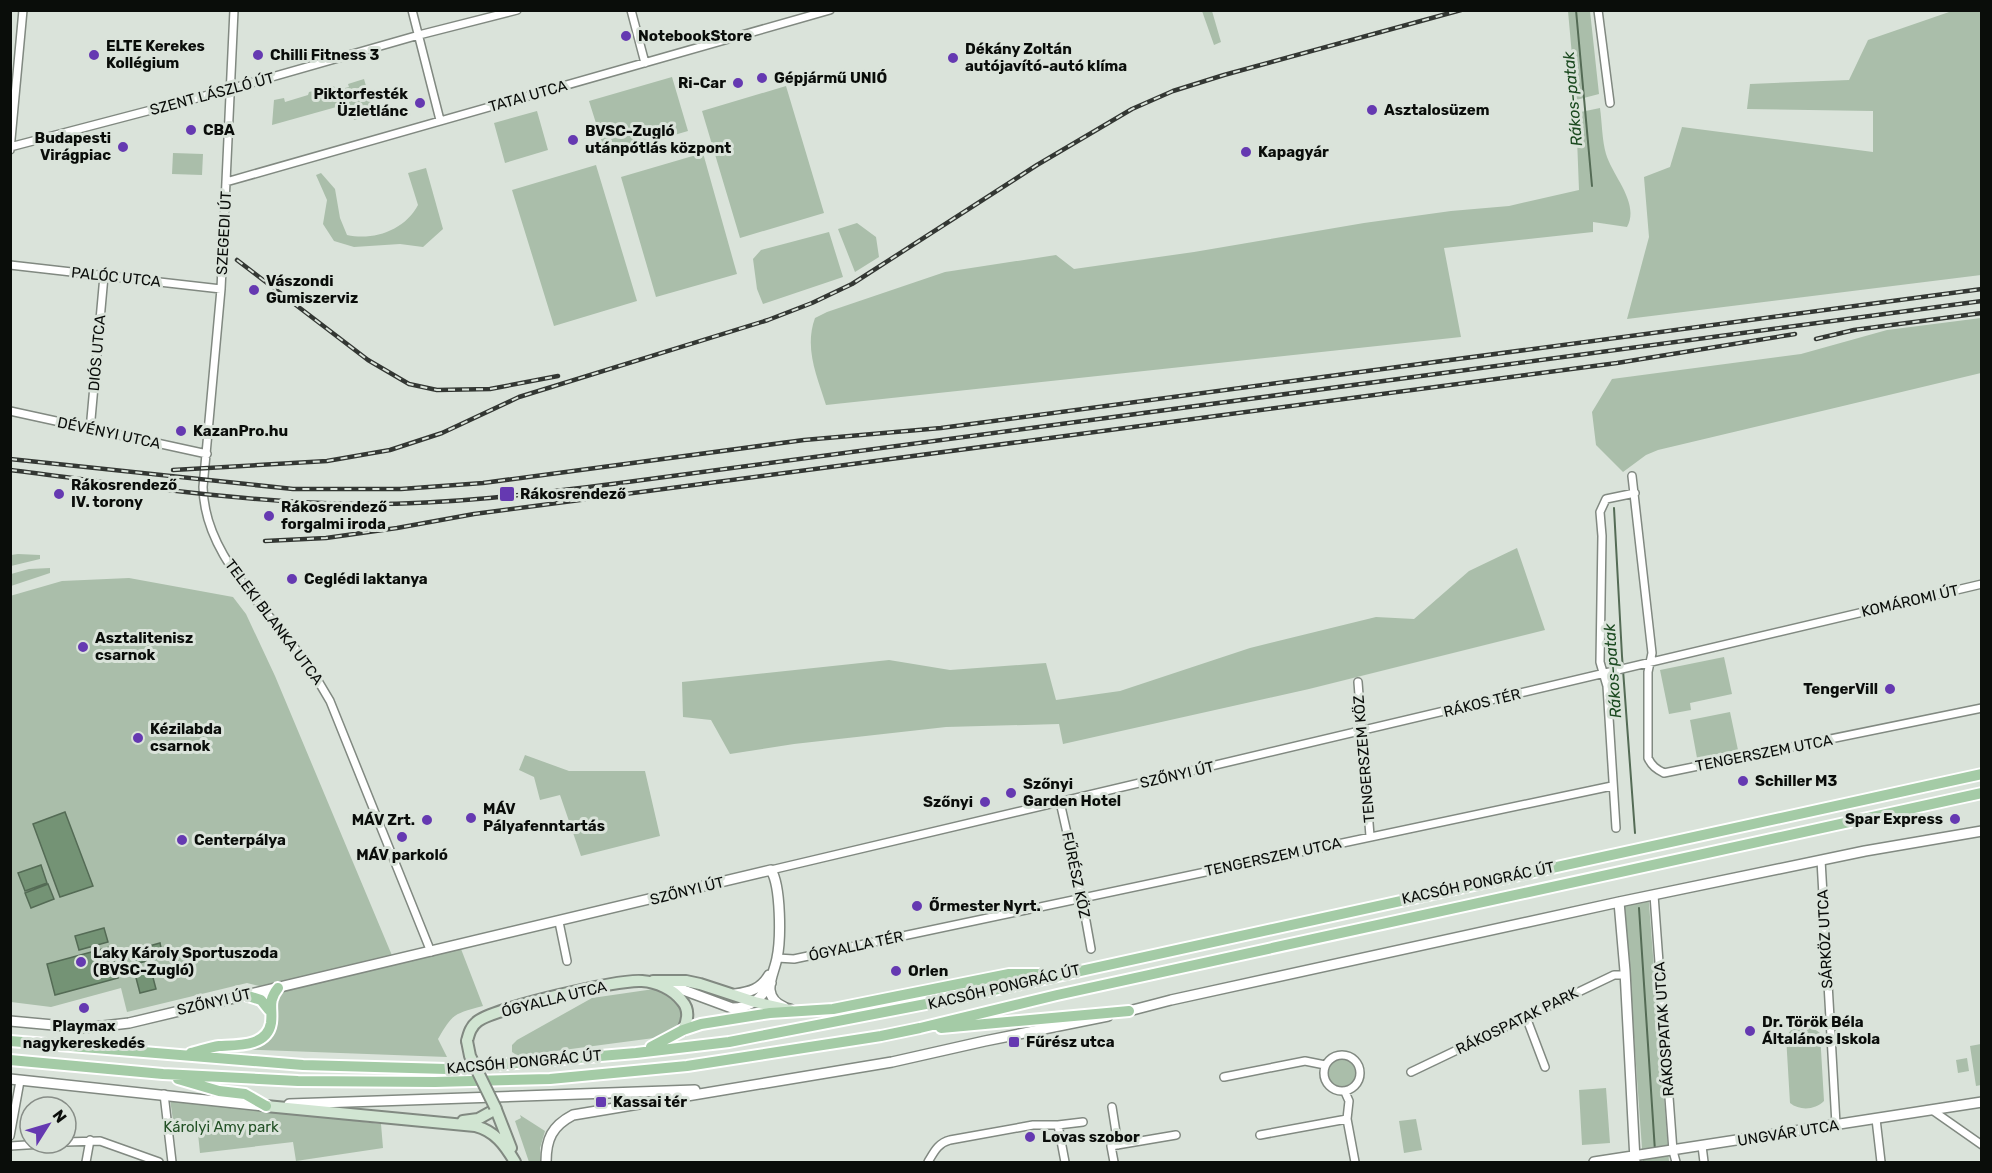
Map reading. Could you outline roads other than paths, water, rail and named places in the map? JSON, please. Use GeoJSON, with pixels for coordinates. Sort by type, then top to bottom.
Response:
{"type":"FeatureCollection","features":[{"type":"Feature","properties":{"kind":"main road","name":"KACSÓH PONGRÁC ÚT"},"geometry":{"type":"LineString","coordinates":[[10,1041],[303,1065],[447,1069],[636,1053],[729,1042],[957,998],[1982,774]]}},
{"type":"Feature","properties":{"kind":"main road","name":"KACSÓH PONGRÁC ÚT"},"geometry":{"type":"LineString","coordinates":[[10,1060],[163,1074],[298,1082],[435,1083],[550,1079],[687,1066],[920,1028],[1057,995],[1982,793]]}},
{"type":"Feature","properties":{"kind":"main road"},"geometry":{"type":"LineString","coordinates":[[636,1053],[666,1041],[683,1030],[701,1024],[793,1011],[832,1009],[1009,974],[1060,974]]}},
{"type":"Feature","properties":{"kind":"main road"},"geometry":{"type":"LineString","coordinates":[[641,981],[686,981],[793,1011]]}},
{"type":"Feature","properties":{"kind":"main road","name":"ÓGYALLA UTCA"},"geometry":{"type":"LineString","coordinates":[[495,1108],[470,1056],[467,1041],[475,1024],[492,1015],[596,987],[641,981],[654,983]]}},
{"type":"Feature","properties":{"kind":"main road"},"geometry":{"type":"LineString","coordinates":[[654,983],[674,992],[684,1003],[688,1016],[683,1030]]}},
{"type":"Feature","properties":{"kind":"main road"},"geometry":{"type":"LineString","coordinates":[[184,1055],[216,1047],[257,1041],[264,1036],[270,1025],[269,1010],[278,988]]}},
{"type":"Feature","properties":{"kind":"main road"},"geometry":{"type":"LineString","coordinates":[[245,995],[261,1000],[269,1010]]}},
{"type":"Feature","properties":{"kind":"main road"},"geometry":{"type":"LineString","coordinates":[[920,1028],[956,1027],[1129,1011]]}},
{"type":"Feature","properties":{"kind":"main road"},"geometry":{"type":"LineString","coordinates":[[163,1074],[206,1088],[245,1094],[266,1106],[475,1126],[492,1132],[516,1162]]}},
{"type":"Feature","properties":{"kind":"main road"},"geometry":{"type":"LineString","coordinates":[[451,1123],[478,1119],[495,1108],[516,1162]]}},
{"type":"Feature","properties":{"kind":"street"},"geometry":{"type":"LineString","coordinates":[[11,148],[23,10]]}},
{"type":"Feature","properties":{"kind":"street","name":"SZEGEDI ÚT"},"geometry":{"type":"LineString","coordinates":[[207,454],[221,289],[234,10]]}},
{"type":"Feature","properties":{"kind":"street"},"geometry":{"type":"LineString","coordinates":[[412,10],[440,120]]}},
{"type":"Feature","properties":{"kind":"street","name":"SZENT LÁSZLÓ ÚT"},"geometry":{"type":"LineString","coordinates":[[11,148],[517,10]]}},
{"type":"Feature","properties":{"kind":"street"},"geometry":{"type":"LineString","coordinates":[[630,10],[645,63]]}},
{"type":"Feature","properties":{"kind":"street"},"geometry":{"type":"LineString","coordinates":[[1598,10],[1610,103]]}},
{"type":"Feature","properties":{"kind":"street","name":"TATAI UTCA"},"geometry":{"type":"LineString","coordinates":[[226,182],[828,11]]}},
{"type":"Feature","properties":{"kind":"street","name":"PALÓC UTCA"},"geometry":{"type":"LineString","coordinates":[[10,266],[221,289]]}},
{"type":"Feature","properties":{"kind":"street","name":"DIÓS UTCA"},"geometry":{"type":"LineString","coordinates":[[90,430],[104,276]]}},
{"type":"Feature","properties":{"kind":"street","name":"DÉVÉNYI UTCA"},"geometry":{"type":"LineString","coordinates":[[10,411],[207,454]]}},
{"type":"Feature","properties":{"kind":"street","name":"TELEKI BLANKA UTCA"},"geometry":{"type":"LineString","coordinates":[[207,454],[203,487],[204,503],[212,533],[242,584],[310,668],[330,701],[432,952]]}},
{"type":"Feature","properties":{"kind":"street"},"geometry":{"type":"LineString","coordinates":[[1632,476],[1652,653],[1650,662]]}},
{"type":"Feature","properties":{"kind":"street"},"geometry":{"type":"LineString","coordinates":[[1616,828],[1607,686],[1600,662],[1602,536],[1600,512],[1606,499],[1635,494]]}},
{"type":"Feature","properties":{"kind":"street","name":"KOMÁROMI ÚT"},"geometry":{"type":"LineString","coordinates":[[1839,617],[1982,584]]}},
{"type":"Feature","properties":{"kind":"street","name":"RÁKOS TÉR"},"geometry":{"type":"LineString","coordinates":[[1361,732],[1839,617]]}},
{"type":"Feature","properties":{"kind":"street","name":"TENGERSZEM UTCA"},"geometry":{"type":"LineString","coordinates":[[1650,662],[1648,758],[1651,764],[1664,773],[1982,708]]}},
{"type":"Feature","properties":{"kind":"street","name":"TENGERSZEM KÖZ"},"geometry":{"type":"LineString","coordinates":[[1358,682],[1370,836]]}},
{"type":"Feature","properties":{"kind":"street","name":"SZŐNYI ÚT"},"geometry":{"type":"LineString","coordinates":[[10,1021],[71,1028],[129,1023],[1361,732]]}},
{"type":"Feature","properties":{"kind":"street","name":"TENGERSZEM UTCA"},"geometry":{"type":"LineString","coordinates":[[934,929],[1612,786]]}},
{"type":"Feature","properties":{"kind":"street","name":"FŰRÉSZ KÖZ"},"geometry":{"type":"LineString","coordinates":[[1060,802],[1091,949]]}},
{"type":"Feature","properties":{"kind":"street","name":"KACSÓH PONGRÁC ÚT"},"geometry":{"type":"LineString","coordinates":[[546,1162],[552,1132],[557,1124],[573,1115],[892,1062],[1619,902],[1821,860],[1982,831]]}},
{"type":"Feature","properties":{"kind":"street","name":"SÁRKÖZ UTCA"},"geometry":{"type":"LineString","coordinates":[[1821,860],[1836,1125]]}},
{"type":"Feature","properties":{"kind":"street"},"geometry":{"type":"LineString","coordinates":[[771,870],[775,880],[779,920],[776,960],[770,990],[778,1005],[793,1011]]}},
{"type":"Feature","properties":{"kind":"street","name":"RÁKOSPATAK UTCA"},"geometry":{"type":"LineString","coordinates":[[1654,895],[1669,1151],[1676,1162]]}},
{"type":"Feature","properties":{"kind":"street"},"geometry":{"type":"LineString","coordinates":[[1619,902],[1638,1158]]}},
{"type":"Feature","properties":{"kind":"street"},"geometry":{"type":"LineString","coordinates":[[559,922],[567,962]]}},
{"type":"Feature","properties":{"kind":"street","name":"ÓGYALLA TÉR"},"geometry":{"type":"LineString","coordinates":[[776,960],[794,959],[934,929]]}},
{"type":"Feature","properties":{"kind":"street"},"geometry":{"type":"LineString","coordinates":[[735,994],[748,993],[761,986],[776,960]]}},
{"type":"Feature","properties":{"kind":"street","name":"RÁKOSPATAK PARK"},"geometry":{"type":"LineString","coordinates":[[1411,1072],[1614,975],[1625,975]]}},
{"type":"Feature","properties":{"kind":"street"},"geometry":{"type":"LineString","coordinates":[[654,983],[678,987],[732,1008],[739,1008],[755,1002],[771,983]]}},
{"type":"Feature","properties":{"kind":"street"},"geometry":{"type":"LineString","coordinates":[[1526,1017],[1545,1067]]}},
{"type":"Feature","properties":{"kind":"street"},"geometry":{"type":"LineString","coordinates":[[1340,1055],[1347,1056],[1357,1063],[1359,1068],[1359,1080],[1345,1092],[1339,1092],[1329,1086],[1324,1076],[1325,1065],[1329,1060],[1340,1055]]}},
{"type":"Feature","properties":{"kind":"street"},"geometry":{"type":"LineString","coordinates":[[1224,1077],[1305,1061],[1325,1065]]}},
{"type":"Feature","properties":{"kind":"street"},"geometry":{"type":"LineString","coordinates":[[10,1136],[15,1080]]}},
{"type":"Feature","properties":{"kind":"street","name":"KACSÓH PONGRÁC ÚT"},"geometry":{"type":"LineString","coordinates":[[15,1080],[266,1106],[742,1088]]}},
{"type":"Feature","properties":{"kind":"street"},"geometry":{"type":"LineString","coordinates":[[1345,1092],[1349,1101],[1347,1119],[1355,1162]]}},
{"type":"Feature","properties":{"kind":"street"},"geometry":{"type":"LineString","coordinates":[[164,1094],[172,1162]]}},
{"type":"Feature","properties":{"kind":"street","name":"UNGVÁR UTCA"},"geometry":{"type":"LineString","coordinates":[[1594,1162],[1638,1158],[1669,1151],[1982,1102]]}},
{"type":"Feature","properties":{"kind":"street"},"geometry":{"type":"LineString","coordinates":[[1112,1107],[1118,1145]]}},
{"type":"Feature","properties":{"kind":"street"},"geometry":{"type":"LineString","coordinates":[[1932,1110],[1982,1145]]}},
{"type":"Feature","properties":{"kind":"street"},"geometry":{"type":"LineString","coordinates":[[1260,1135],[1347,1119]]}},
{"type":"Feature","properties":{"kind":"street"},"geometry":{"type":"LineString","coordinates":[[1876,1119],[1881,1162]]}},
{"type":"Feature","properties":{"kind":"street"},"geometry":{"type":"LineString","coordinates":[[928,1162],[937,1146],[943,1142],[1033,1125],[1083,1122]]}},
{"type":"Feature","properties":{"kind":"street"},"geometry":{"type":"LineString","coordinates":[[1058,1125],[1065,1162]]}},
{"type":"Feature","properties":{"kind":"street"},"geometry":{"type":"LineString","coordinates":[[1114,1162],[1111,1146],[1176,1135]]}},
{"type":"Feature","properties":{"kind":"street"},"geometry":{"type":"LineString","coordinates":[[86,1162],[90,1140]]}},
{"type":"Feature","properties":{"kind":"street"},"geometry":{"type":"LineString","coordinates":[[78,1141],[111,1143],[159,1162]]}},
{"type":"Feature","properties":{"kind":"street"},"geometry":{"type":"LineString","coordinates":[[1702,1146],[1704,1162]]}},
{"type":"Feature","properties":{"kind":"waterway","name":"Rákos-patak"},"geometry":{"type":"LineString","coordinates":[[1576,10],[1592,186]]}},
{"type":"Feature","properties":{"kind":"waterway","name":"Rákos-patak"},"geometry":{"type":"LineString","coordinates":[[1614,508],[1635,833]]}},
{"type":"Feature","properties":{"kind":"waterway","name":"Rákos-patak"},"geometry":{"type":"LineString","coordinates":[[1639,908],[1655,1151]]}},
{"type":"Feature","properties":{"kind":"railway"},"geometry":{"type":"LineString","coordinates":[[173,470],[327,461],[390,450],[442,433],[519,397],[768,320],[852,284],[1037,165],[1132,109],[1173,91],[1224,75],[1461,10]]}},
{"type":"Feature","properties":{"kind":"railway"},"geometry":{"type":"LineString","coordinates":[[237,260],[368,360],[409,384],[437,390],[490,389],[558,376]]}},
{"type":"Feature","properties":{"kind":"railway"},"geometry":{"type":"LineString","coordinates":[[10,459],[293,489],[401,489],[483,483],[804,440],[941,428],[1982,289]]}},
{"type":"Feature","properties":{"kind":"railway"},"geometry":{"type":"LineString","coordinates":[[10,470],[184,492],[315,503],[391,504],[489,498],[620,483],[1982,301]]}},
{"type":"Feature","properties":{"kind":"railway"},"geometry":{"type":"LineString","coordinates":[[1816,339],[1854,330],[1982,313]]}},
{"type":"Feature","properties":{"kind":"railway"},"geometry":{"type":"LineString","coordinates":[[265,541],[326,538],[474,514],[1617,363],[1795,334]]}},
{"type":"Feature","properties":{"kind":"place","name":"NotebookStore"},"geometry":{"type":"Point","coordinates":[626,36]}},
{"type":"Feature","properties":{"kind":"place","name":"ELTE Kerekes Kollégium"},"geometry":{"type":"Point","coordinates":[94,55]}},
{"type":"Feature","properties":{"kind":"place","name":"Chilli Fitness 3"},"geometry":{"type":"Point","coordinates":[258,55]}},
{"type":"Feature","properties":{"kind":"place","name":"Dékány Zoltán autójavító-autó klíma"},"geometry":{"type":"Point","coordinates":[953,58]}},
{"type":"Feature","properties":{"kind":"place","name":"Gépjármű UNIÓ"},"geometry":{"type":"Point","coordinates":[762,78]}},
{"type":"Feature","properties":{"kind":"place","name":"Ri-Car"},"geometry":{"type":"Point","coordinates":[738,83]}},
{"type":"Feature","properties":{"kind":"place","name":"Piktorfesték Üzletlánc"},"geometry":{"type":"Point","coordinates":[420,103]}},
{"type":"Feature","properties":{"kind":"place","name":"Asztalosüzem"},"geometry":{"type":"Point","coordinates":[1372,110]}},
{"type":"Feature","properties":{"kind":"place","name":"CBA"},"geometry":{"type":"Point","coordinates":[191,130]}},
{"type":"Feature","properties":{"kind":"place","name":"BVSC-Zugló utánpótlás központ"},"geometry":{"type":"Point","coordinates":[573,140]}},
{"type":"Feature","properties":{"kind":"place","name":"Budapesti Virágpiac"},"geometry":{"type":"Point","coordinates":[123,147]}},
{"type":"Feature","properties":{"kind":"place","name":"Kapagyár"},"geometry":{"type":"Point","coordinates":[1246,152]}},
{"type":"Feature","properties":{"kind":"place","name":"Vászondi Gumiszerviz"},"geometry":{"type":"Point","coordinates":[254,290]}},
{"type":"Feature","properties":{"kind":"place","name":"KazanPro.hu"},"geometry":{"type":"Point","coordinates":[181,431]}},
{"type":"Feature","properties":{"kind":"place","name":"Rákosrendező IV. torony"},"geometry":{"type":"Point","coordinates":[59,494]}},
{"type":"Feature","properties":{"kind":"place","name":"Rákosrendező"},"geometry":{"type":"Point","coordinates":[507,494]}},
{"type":"Feature","properties":{"kind":"place","name":"Rákosrendező forgalmi iroda"},"geometry":{"type":"Point","coordinates":[269,516]}},
{"type":"Feature","properties":{"kind":"place","name":"Ceglédi laktanya"},"geometry":{"type":"Point","coordinates":[292,579]}},
{"type":"Feature","properties":{"kind":"place","name":"Asztalitenisz csarnok"},"geometry":{"type":"Point","coordinates":[83,647]}},
{"type":"Feature","properties":{"kind":"place","name":"TengerVill"},"geometry":{"type":"Point","coordinates":[1890,689]}},
{"type":"Feature","properties":{"kind":"place","name":"Kézilabda csarnok"},"geometry":{"type":"Point","coordinates":[138,738]}},
{"type":"Feature","properties":{"kind":"place","name":"Schiller M3"},"geometry":{"type":"Point","coordinates":[1743,781]}},
{"type":"Feature","properties":{"kind":"place","name":"Szőnyi Garden Hotel"},"geometry":{"type":"Point","coordinates":[1011,793]}},
{"type":"Feature","properties":{"kind":"place","name":"Szőnyi"},"geometry":{"type":"Point","coordinates":[985,802]}},
{"type":"Feature","properties":{"kind":"place","name":"MÁV Pályafenntartás"},"geometry":{"type":"Point","coordinates":[471,818]}},
{"type":"Feature","properties":{"kind":"place","name":"Spar Express"},"geometry":{"type":"Point","coordinates":[1955,819]}},
{"type":"Feature","properties":{"kind":"place","name":"MÁV Zrt."},"geometry":{"type":"Point","coordinates":[427,820]}},
{"type":"Feature","properties":{"kind":"place","name":"MÁV parkoló"},"geometry":{"type":"Point","coordinates":[402,837]}},
{"type":"Feature","properties":{"kind":"place","name":"Centerpálya"},"geometry":{"type":"Point","coordinates":[182,840]}},
{"type":"Feature","properties":{"kind":"place","name":"Őrmester Nyrt."},"geometry":{"type":"Point","coordinates":[917,906]}},
{"type":"Feature","properties":{"kind":"place","name":"Laky Károly Sportuszoda (BVSC-Zugló)"},"geometry":{"type":"Point","coordinates":[81,962]}},
{"type":"Feature","properties":{"kind":"place","name":"Orlen"},"geometry":{"type":"Point","coordinates":[896,971]}},
{"type":"Feature","properties":{"kind":"place","name":"Playmax nagykereskedés"},"geometry":{"type":"Point","coordinates":[84,1008]}},
{"type":"Feature","properties":{"kind":"place","name":"Dr. Török Béla Általános Iskola"},"geometry":{"type":"Point","coordinates":[1750,1031]}},
{"type":"Feature","properties":{"kind":"place","name":"Fűrész utca"},"geometry":{"type":"Point","coordinates":[1014,1042]}},
{"type":"Feature","properties":{"kind":"place","name":"Kassai tér"},"geometry":{"type":"Point","coordinates":[601,1102]}},
{"type":"Feature","properties":{"kind":"place","name":"Lovas szobor"},"geometry":{"type":"Point","coordinates":[1030,1137]}},
{"type":"Feature","properties":{"kind":"park label","name":"Károlyi Amy park"},"geometry":{"type":"Point","coordinates":[221,1127]}}]}
